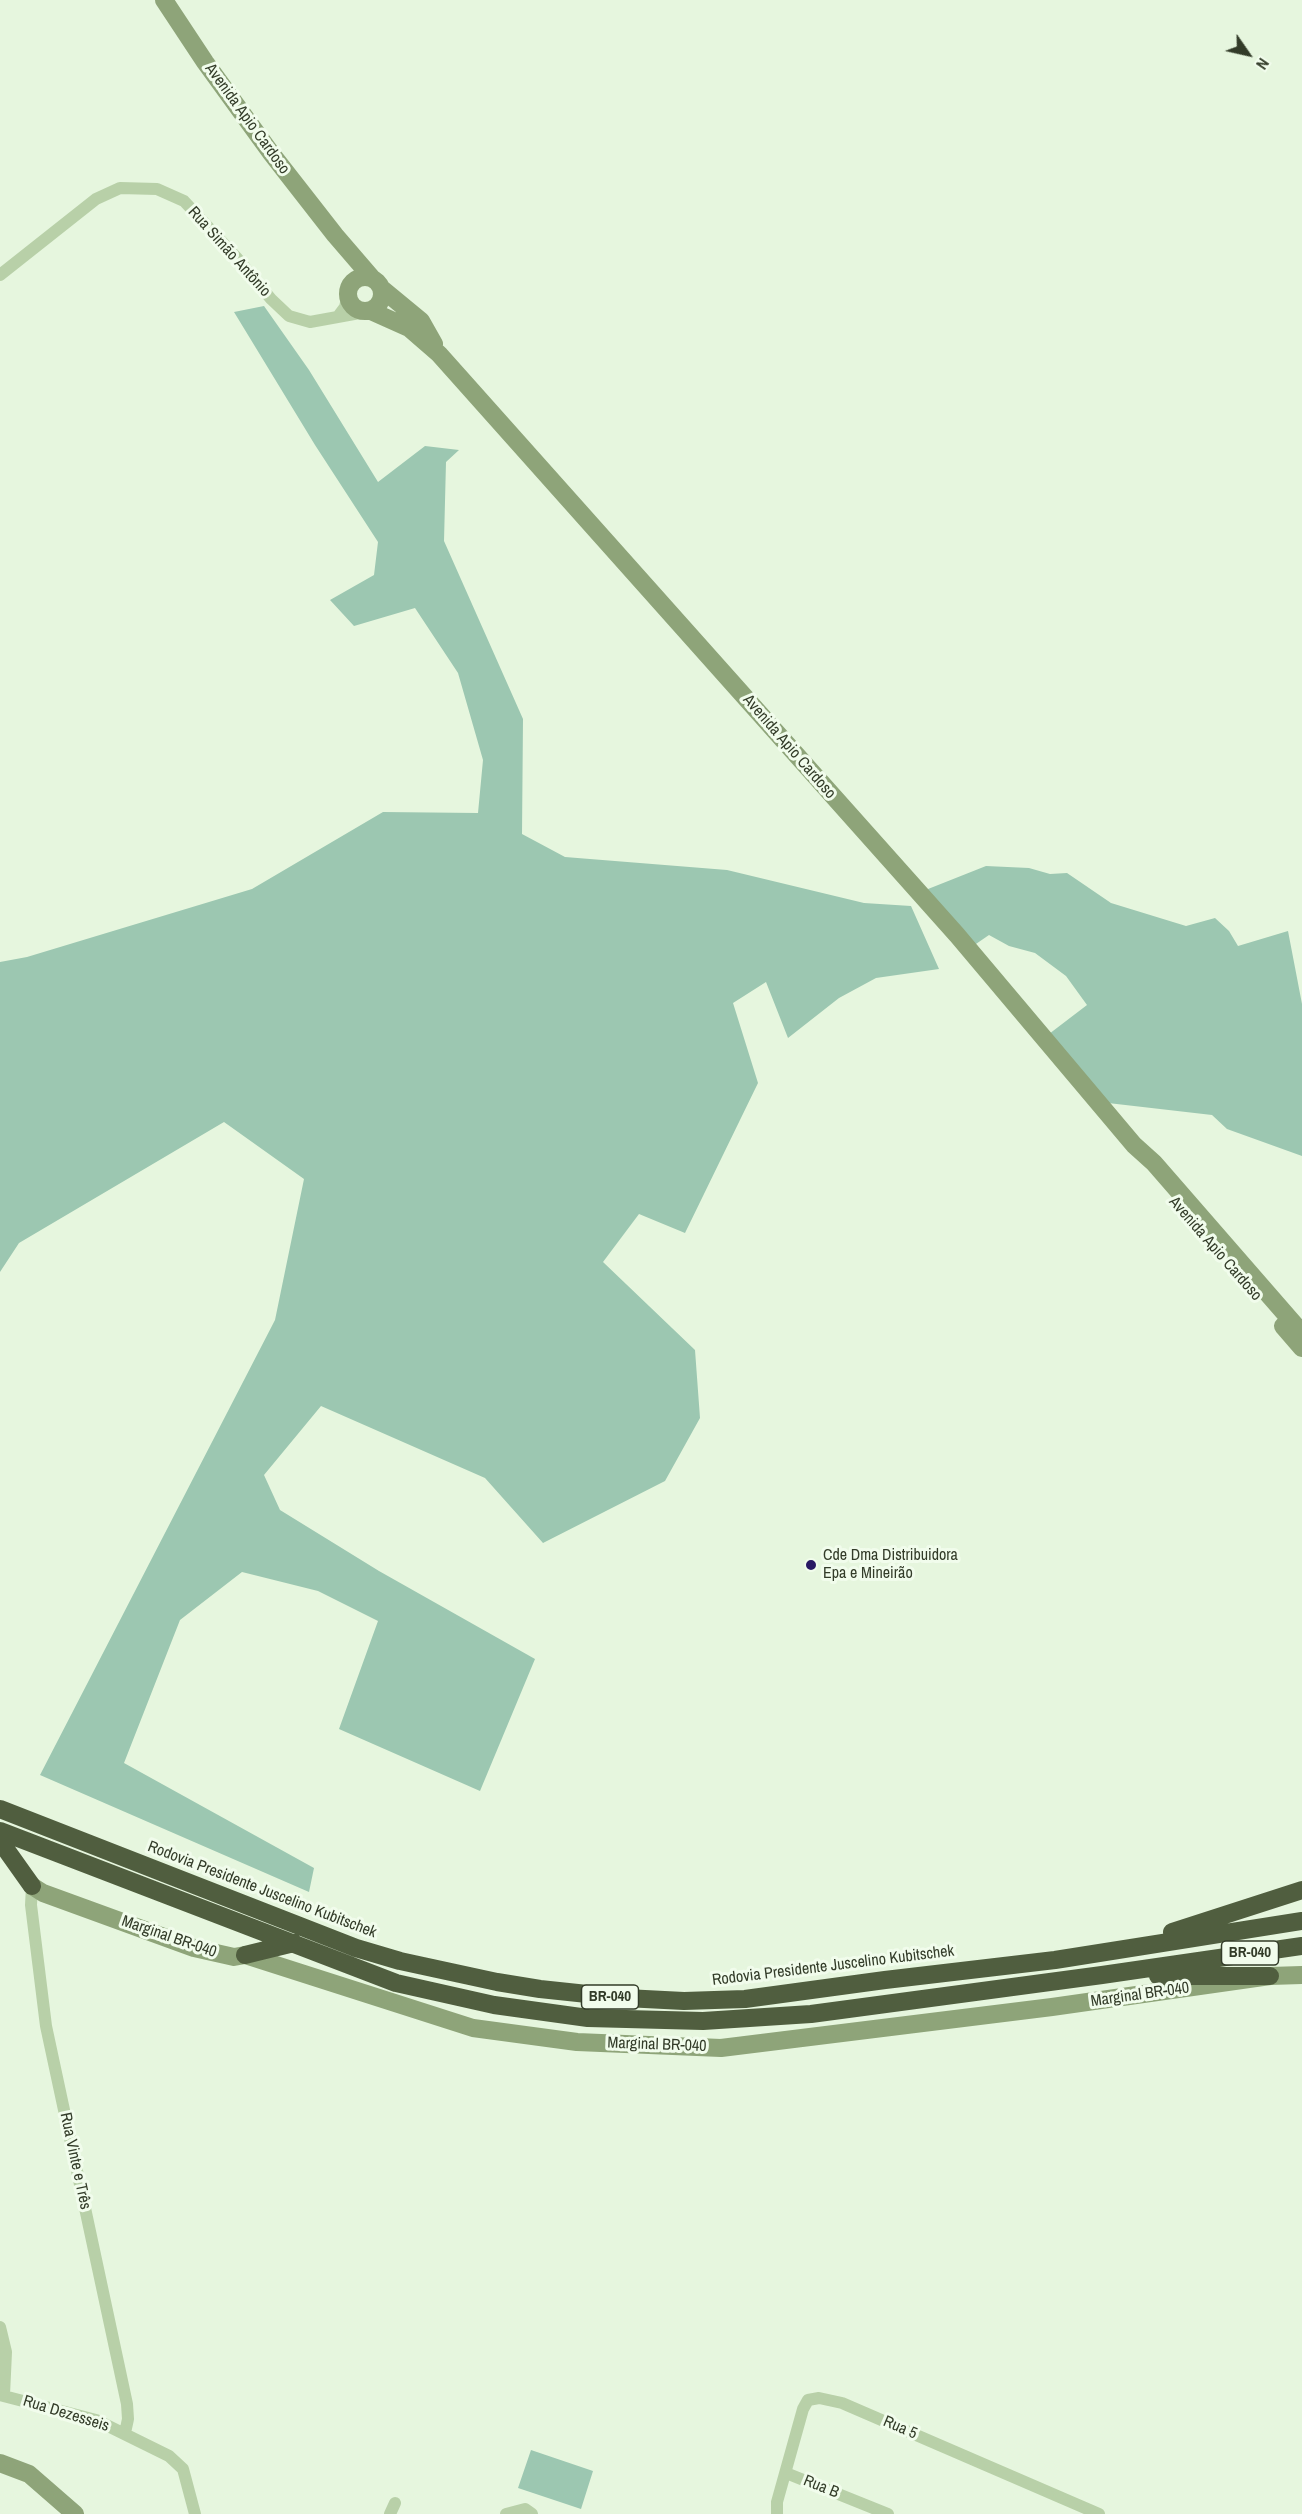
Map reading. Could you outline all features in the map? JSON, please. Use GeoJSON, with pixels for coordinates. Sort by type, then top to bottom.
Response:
{"type":"FeatureCollection","features":[{"type":"Feature","properties":{"kind":"highway","name":"Rodovia Presidente Juscelino Kubitschek"},"geometry":{"type":"LineString","coordinates":[[0,1809],[356,1948],[400,1961],[540,1989],[625,1998],[684,2001],[745,1999],[1109,1952],[1302,1921]]}},
{"type":"Feature","properties":{"kind":"highway","name":"BR-040"},"geometry":{"type":"LineString","coordinates":[[0,1831],[396,1983],[494,2005],[588,2018],[703,2021],[811,2014],[1102,1976],[1302,1946]]}},
{"type":"Feature","properties":{"kind":"highway"},"geometry":{"type":"LineString","coordinates":[[0,1840],[32,1886]]}},
{"type":"Feature","properties":{"kind":"highway"},"geometry":{"type":"LineString","coordinates":[[1109,1952],[1302,1890]]}},
{"type":"Feature","properties":{"kind":"highway"},"geometry":{"type":"LineString","coordinates":[[245,1955],[294,1943]]}},
{"type":"Feature","properties":{"kind":"highway"},"geometry":{"type":"LineString","coordinates":[[1102,1976],[1270,1976]]}},
{"type":"Feature","properties":{"kind":"street","name":"Avenida Apio Cardoso"},"geometry":{"type":"LineString","coordinates":[[164,0],[205,62],[334,235],[376,283],[421,321],[439,354]]}},
{"type":"Feature","properties":{"kind":"street","name":"Rua Simão Antônio"},"geometry":{"type":"LineString","coordinates":[[0,274],[96,199],[120,188],[157,189],[184,201],[271,299],[289,315],[310,322],[368,311]]}},
{"type":"Feature","properties":{"kind":"street","name":"Avenida Apio Cardoso"},"geometry":{"type":"LineString","coordinates":[[334,235],[348,276],[348,291]]}},
{"type":"Feature","properties":{"kind":"street"},"geometry":{"type":"LineString","coordinates":[[339,315],[345,307],[348,291],[359,278],[376,283],[381,301],[368,311],[352,307],[348,291]]}},
{"type":"Feature","properties":{"kind":"street","name":"Avenida Apio Cardoso"},"geometry":{"type":"LineString","coordinates":[[368,311],[409,328],[439,354],[957,935],[1134,1145],[1154,1162],[1302,1333]]}},
{"type":"Feature","properties":{"kind":"street","name":"Avenida Apio Cardoso"},"geometry":{"type":"LineString","coordinates":[[1134,1145],[1146,1170],[1302,1348]]}},
{"type":"Feature","properties":{"kind":"street","name":"Marginal BR-040"},"geometry":{"type":"LineString","coordinates":[[32,1886],[43,1893],[194,1948],[234,1957],[245,1955],[473,2028],[577,2042],[721,2048],[1063,2006],[1270,1976],[1302,1975]]}},
{"type":"Feature","properties":{"kind":"street","name":"Rua Vinte e Três"},"geometry":{"type":"LineString","coordinates":[[32,1886],[31,1905],[46,2026],[127,2404],[128,2419],[125,2433]]}},
{"type":"Feature","properties":{"kind":"street"},"geometry":{"type":"LineString","coordinates":[[0,2327],[6,2352],[2,2395]]}},
{"type":"Feature","properties":{"kind":"street","name":"Rua Dezesseis"},"geometry":{"type":"LineString","coordinates":[[2,2395],[96,2420],[169,2456],[183,2469],[195,2514]]}},
{"type":"Feature","properties":{"kind":"street","name":"Rua 5"},"geometry":{"type":"LineString","coordinates":[[777,2514],[777,2502],[803,2409],[808,2400],[819,2398],[842,2403],[1099,2514]]}},
{"type":"Feature","properties":{"kind":"street"},"geometry":{"type":"LineString","coordinates":[[0,2463],[29,2474],[75,2514]]}},
{"type":"Feature","properties":{"kind":"street","name":"Rua B"},"geometry":{"type":"LineString","coordinates":[[786,2473],[888,2514]]}},
{"type":"Feature","properties":{"kind":"street"},"geometry":{"type":"LineString","coordinates":[[506,2514],[525,2509],[532,2514]]}},
{"type":"Feature","properties":{"kind":"green space"},"geometry":{"type":"Polygon","coordinates":[[[264,306],[309,370],[378,482],[425,446],[459,450],[446,462],[444,541],[523,719],[522,834],[565,857],[727,870],[864,903],[911,906],[939,969],[876,978],[839,998],[788,1038],[766,982],[733,1003],[758,1083],[685,1233],[639,1214],[603,1262],[695,1350],[700,1418],[665,1481],[543,1543],[485,1478],[321,1406],[264,1475],[280,1510],[379,1571],[535,1659],[480,1791],[339,1729],[378,1621],[318,1591],[242,1572],[180,1620],[124,1763],[314,1868],[309,1892],[40,1775],[275,1320],[304,1179],[224,1122],[19,1243],[0,1272],[0,962],[27,957],[252,889],[383,812],[478,813],[483,760],[458,673],[415,608],[354,626],[330,600],[374,575],[378,542],[315,445],[234,312],[264,306]]]}},
{"type":"Feature","properties":{"kind":"green space"},"geometry":{"type":"Polygon","coordinates":[[[986,866],[1029,868],[1050,874],[1067,873],[1111,903],[1186,926],[1215,918],[1229,931],[1238,946],[1288,931],[1302,1004],[1302,1156],[1227,1129],[1212,1115],[1108,1103],[1049,1034],[1087,1005],[1066,976],[1035,953],[1009,946],[989,935],[973,946],[923,891],[986,866]]]}},
{"type":"Feature","properties":{"kind":"green space"},"geometry":{"type":"Polygon","coordinates":[[[531,2450],[593,2471],[581,2509],[518,2488],[531,2450]]]}},
{"type":"Feature","properties":{"kind":"place","name":"Cde Dma Distribuidora Epa e Mineirão"},"geometry":{"type":"Point","coordinates":[811,1565]}}]}
